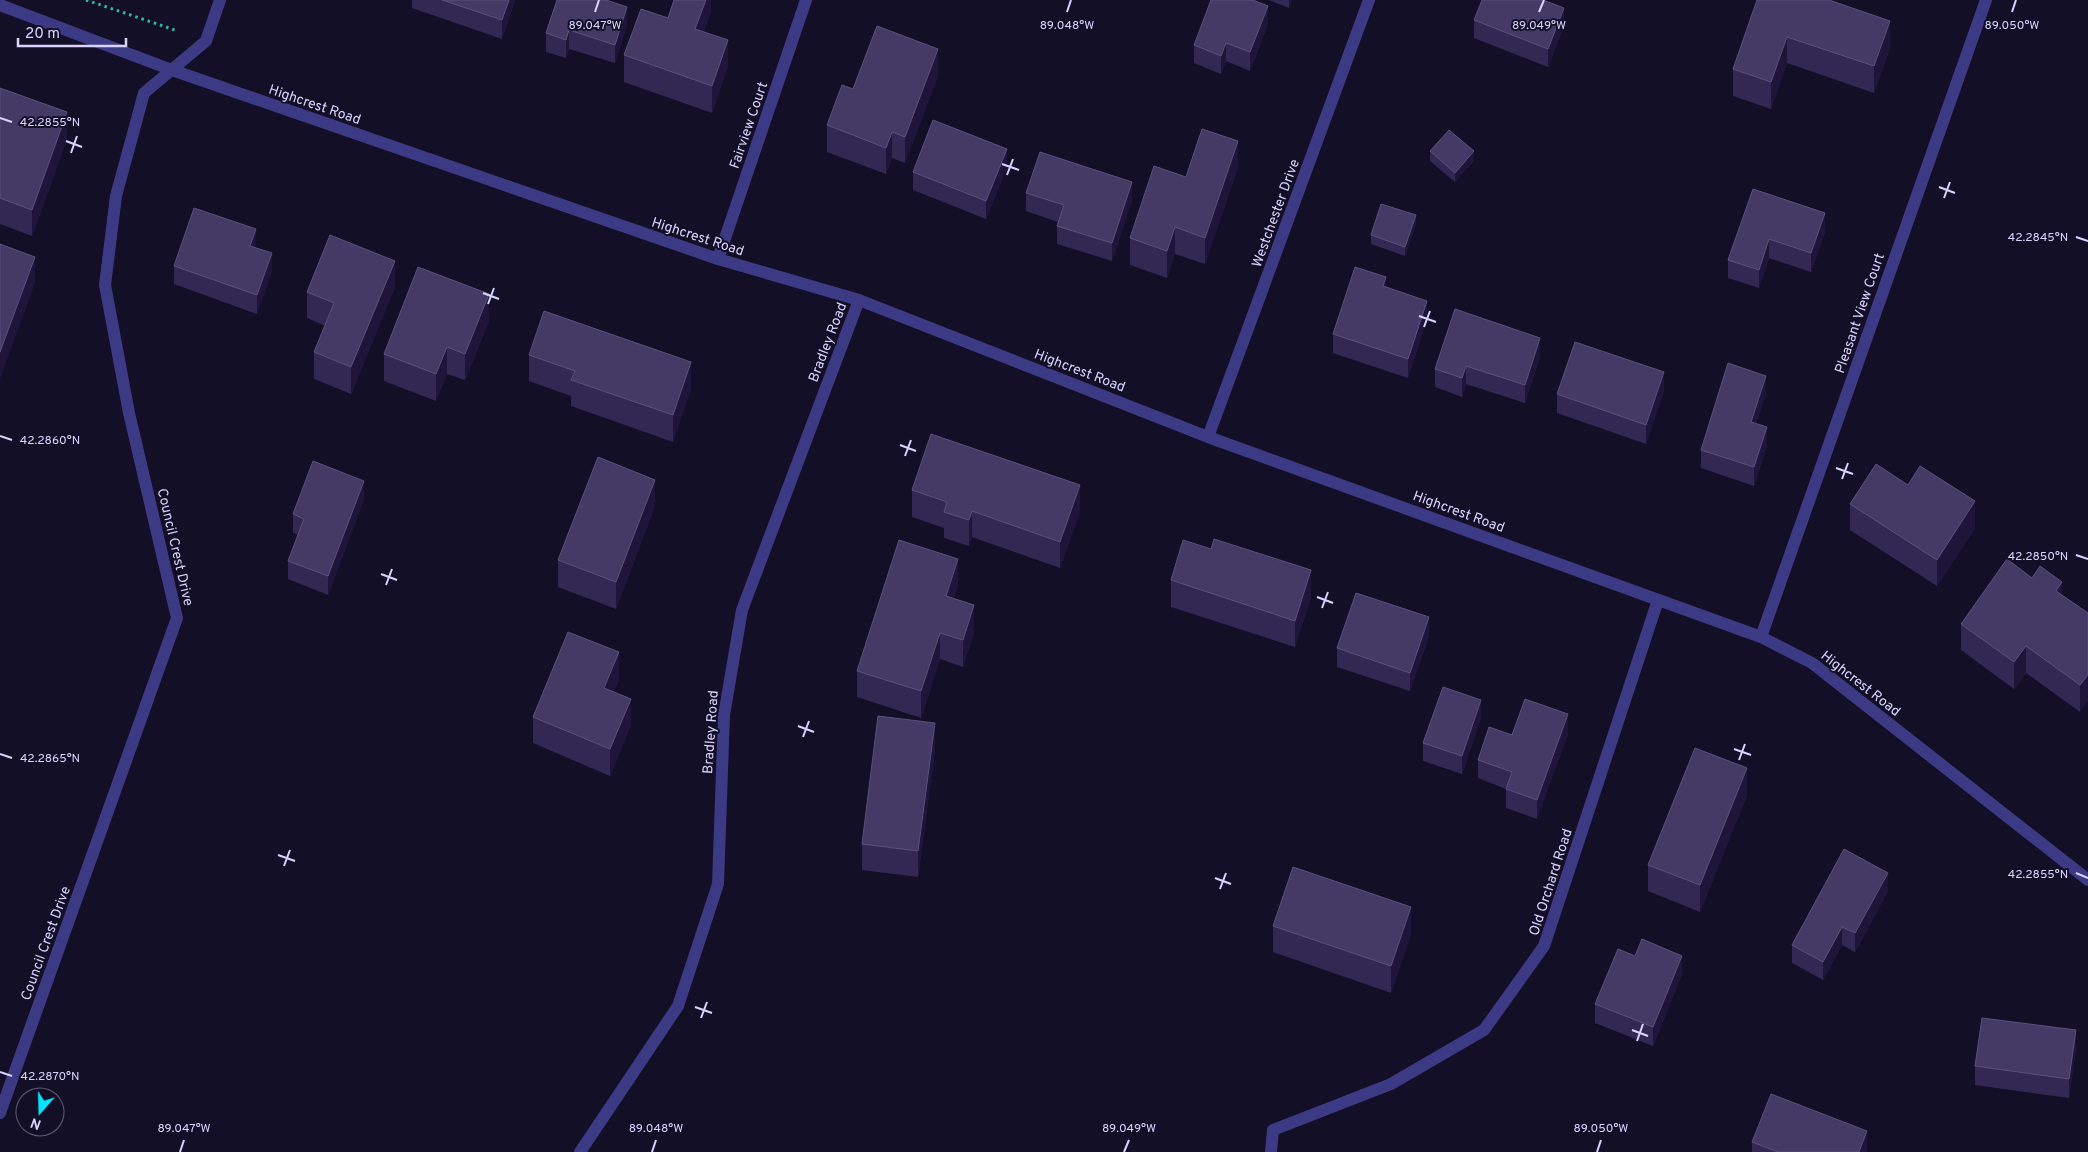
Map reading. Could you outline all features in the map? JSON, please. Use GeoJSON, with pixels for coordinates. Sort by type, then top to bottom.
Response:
{"type":"FeatureCollection","features":[{"type":"Feature","properties":{"kind":"street"},"geometry":{"type":"LineString","coordinates":[[206,41],[220,0]]}},
{"type":"Feature","properties":{"kind":"street","name":"Fairview Court"},"geometry":{"type":"LineString","coordinates":[[718,259],[806,0]]}},
{"type":"Feature","properties":{"kind":"street","name":"Westchester Drive"},"geometry":{"type":"LineString","coordinates":[[1208,436],[1369,0]]}},
{"type":"Feature","properties":{"kind":"street","name":"Pleasant View Court"},"geometry":{"type":"LineString","coordinates":[[1760,637],[1986,0]]}},
{"type":"Feature","properties":{"kind":"street","name":"Highcrest Road"},"geometry":{"type":"LineString","coordinates":[[0,5],[172,70],[718,259],[859,300],[1208,436],[1760,637],[1812,663],[2088,880]]}},
{"type":"Feature","properties":{"kind":"street","name":"Council Crest Drive"},"geometry":{"type":"LineString","coordinates":[[0,1113],[177,618],[129,413],[105,285],[116,196],[144,93],[206,41]]}},
{"type":"Feature","properties":{"kind":"street","name":"Bradley Road"},"geometry":{"type":"LineString","coordinates":[[580,1152],[678,1006],[682,997],[718,884],[724,715],[742,610],[859,300]]}},
{"type":"Feature","properties":{"kind":"street","name":"Old Orchard Road"},"geometry":{"type":"LineString","coordinates":[[1271,1152],[1273,1130],[1391,1084],[1484,1030],[1544,946],[1658,600]]}},
{"type":"Feature","properties":{"kind":"path"},"geometry":{"type":"LineString","coordinates":[[86,0],[206,41]]}},
{"type":"Feature","properties":{"kind":"building"},"geometry":{"type":"Polygon","coordinates":[[[442,0],[509,0],[502,20],[442,0]]]}},
{"type":"Feature","properties":{"kind":"building"},"geometry":{"type":"Polygon","coordinates":[[[557,0],[606,0],[627,7],[615,45],[569,30],[566,40],[546,33],[557,0]]]}},
{"type":"Feature","properties":{"kind":"building"},"geometry":{"type":"Polygon","coordinates":[[[674,0],[706,0],[695,29],[728,40],[712,86],[624,55],[641,9],[668,18],[674,0]]]}},
{"type":"Feature","properties":{"kind":"building"},"geometry":{"type":"Polygon","coordinates":[[[1211,0],[1253,0],[1268,6],[1250,52],[1226,43],[1221,56],[1194,45],[1211,0]]]}},
{"type":"Feature","properties":{"kind":"building"},"geometry":{"type":"Polygon","coordinates":[[[1482,0],[1543,0],[1564,8],[1548,49],[1474,20],[1482,0]]]}},
{"type":"Feature","properties":{"kind":"building"},"geometry":{"type":"Polygon","coordinates":[[[1757,0],[1829,0],[1890,21],[1874,66],[1787,37],[1771,82],[1733,69],[1757,0]]]}},
{"type":"Feature","properties":{"kind":"building"},"geometry":{"type":"Polygon","coordinates":[[[877,26],[938,49],[905,137],[892,132],[886,148],[827,125],[842,85],[853,89],[877,26]]]}},
{"type":"Feature","properties":{"kind":"building"},"geometry":{"type":"Polygon","coordinates":[[[0,88],[67,112],[32,210],[0,198],[0,88]]]}},
{"type":"Feature","properties":{"kind":"building"},"geometry":{"type":"Polygon","coordinates":[[[933,120],[1007,149],[986,201],[913,172],[933,120]]]}},
{"type":"Feature","properties":{"kind":"building"},"geometry":{"type":"Polygon","coordinates":[[[1202,129],[1238,141],[1205,238],[1175,227],[1167,251],[1130,238],[1154,166],[1186,177],[1202,129]]]}},
{"type":"Feature","properties":{"kind":"building"},"geometry":{"type":"Polygon","coordinates":[[[1449,130],[1474,151],[1455,173],[1430,151],[1449,130]]]}},
{"type":"Feature","properties":{"kind":"building"},"geometry":{"type":"Polygon","coordinates":[[[1040,152],[1132,182],[1112,243],[1057,226],[1064,205],[1026,193],[1040,152]]]}},
{"type":"Feature","properties":{"kind":"building"},"geometry":{"type":"Polygon","coordinates":[[[1753,189],[1825,213],[1811,253],[1769,239],[1759,270],[1728,260],[1753,189]]]}},
{"type":"Feature","properties":{"kind":"building"},"geometry":{"type":"Polygon","coordinates":[[[1381,204],[1416,215],[1405,247],[1371,235],[1381,204]]]}},
{"type":"Feature","properties":{"kind":"building"},"geometry":{"type":"Polygon","coordinates":[[[194,208],[256,229],[250,246],[272,253],[257,295],[174,266],[194,208]]]}},
{"type":"Feature","properties":{"kind":"building"},"geometry":{"type":"Polygon","coordinates":[[[330,235],[395,261],[351,367],[314,352],[334,303],[307,292],[330,235]]]}},
{"type":"Feature","properties":{"kind":"building"},"geometry":{"type":"Polygon","coordinates":[[[0,244],[35,257],[0,352],[0,244]]]}},
{"type":"Feature","properties":{"kind":"building"},"geometry":{"type":"Polygon","coordinates":[[[418,267],[489,294],[465,354],[447,347],[436,374],[384,354],[418,267]]]}},
{"type":"Feature","properties":{"kind":"building"},"geometry":{"type":"Polygon","coordinates":[[[1355,267],[1386,277],[1383,286],[1427,301],[1408,359],[1333,334],[1355,267]]]}},
{"type":"Feature","properties":{"kind":"building"},"geometry":{"type":"Polygon","coordinates":[[[1455,309],[1540,338],[1525,385],[1466,366],[1462,378],[1435,369],[1455,309]]]}},
{"type":"Feature","properties":{"kind":"building"},"geometry":{"type":"Polygon","coordinates":[[[544,311],[691,362],[673,415],[571,380],[575,371],[529,355],[544,311]]]}},
{"type":"Feature","properties":{"kind":"building"},"geometry":{"type":"Polygon","coordinates":[[[1575,342],[1664,372],[1646,425],[1557,394],[1575,342]]]}},
{"type":"Feature","properties":{"kind":"building"},"geometry":{"type":"Polygon","coordinates":[[[1728,363],[1766,376],[1751,422],[1767,427],[1754,467],[1701,450],[1728,363]]]}},
{"type":"Feature","properties":{"kind":"building"},"geometry":{"type":"Polygon","coordinates":[[[931,434],[1080,485],[1060,542],[972,511],[969,520],[944,512],[947,502],[912,490],[931,434]]]}},
{"type":"Feature","properties":{"kind":"building"},"geometry":{"type":"Polygon","coordinates":[[[598,457],[655,480],[616,582],[558,560],[598,457]]]}},
{"type":"Feature","properties":{"kind":"building"},"geometry":{"type":"Polygon","coordinates":[[[313,461],[364,481],[328,576],[288,561],[304,519],[293,514],[313,461]]]}},
{"type":"Feature","properties":{"kind":"building"},"geometry":{"type":"Polygon","coordinates":[[[1876,464],[1908,485],[1920,466],[1975,501],[1937,560],[1850,504],[1876,464]]]}},
{"type":"Feature","properties":{"kind":"building"},"geometry":{"type":"Polygon","coordinates":[[[1214,539],[1311,570],[1295,621],[1171,580],[1183,540],[1211,549],[1214,539]]]}},
{"type":"Feature","properties":{"kind":"building"},"geometry":{"type":"Polygon","coordinates":[[[899,540],[958,559],[946,596],[974,605],[963,640],[940,633],[921,691],[857,671],[899,540]]]}},
{"type":"Feature","properties":{"kind":"building"},"geometry":{"type":"Polygon","coordinates":[[[2007,559],[2032,578],[2040,566],[2062,582],[2056,591],[2088,613],[2088,675],[2080,685],[2026,646],[2014,662],[1961,624],[2007,559]]]}},
{"type":"Feature","properties":{"kind":"building"},"geometry":{"type":"Polygon","coordinates":[[[1356,593],[1429,617],[1410,673],[1337,648],[1356,593]]]}},
{"type":"Feature","properties":{"kind":"building"},"geometry":{"type":"Polygon","coordinates":[[[568,632],[619,652],[604,688],[631,699],[610,749],[533,717],[568,632]]]}},
{"type":"Feature","properties":{"kind":"building"},"geometry":{"type":"Polygon","coordinates":[[[1443,687],[1481,700],[1462,756],[1423,743],[1443,687]]]}},
{"type":"Feature","properties":{"kind":"building"},"geometry":{"type":"Polygon","coordinates":[[[1525,699],[1568,714],[1537,800],[1506,789],[1512,772],[1478,760],[1489,727],[1512,735],[1525,699]]]}},
{"type":"Feature","properties":{"kind":"building"},"geometry":{"type":"Polygon","coordinates":[[[878,716],[935,723],[918,851],[862,844],[878,716]]]}},
{"type":"Feature","properties":{"kind":"building"},"geometry":{"type":"Polygon","coordinates":[[[1695,748],[1747,768],[1700,885],[1648,865],[1695,748]]]}},
{"type":"Feature","properties":{"kind":"building"},"geometry":{"type":"Polygon","coordinates":[[[1844,849],[1888,873],[1855,933],[1842,927],[1823,962],[1792,945],[1844,849]]]}},
{"type":"Feature","properties":{"kind":"building"},"geometry":{"type":"Polygon","coordinates":[[[1293,867],[1411,907],[1391,966],[1273,926],[1293,867]]]}},
{"type":"Feature","properties":{"kind":"building"},"geometry":{"type":"Polygon","coordinates":[[[1642,939],[1682,956],[1653,1027],[1595,1004],[1618,949],[1635,956],[1642,939]]]}},
{"type":"Feature","properties":{"kind":"building"},"geometry":{"type":"Polygon","coordinates":[[[1982,1018],[2076,1030],[2069,1079],[1975,1066],[1982,1018]]]}},
{"type":"Feature","properties":{"kind":"building"},"geometry":{"type":"Polygon","coordinates":[[[1771,1094],[1867,1131],[1859,1152],[1778,1152],[1752,1142],[1771,1094]]]}}]}
